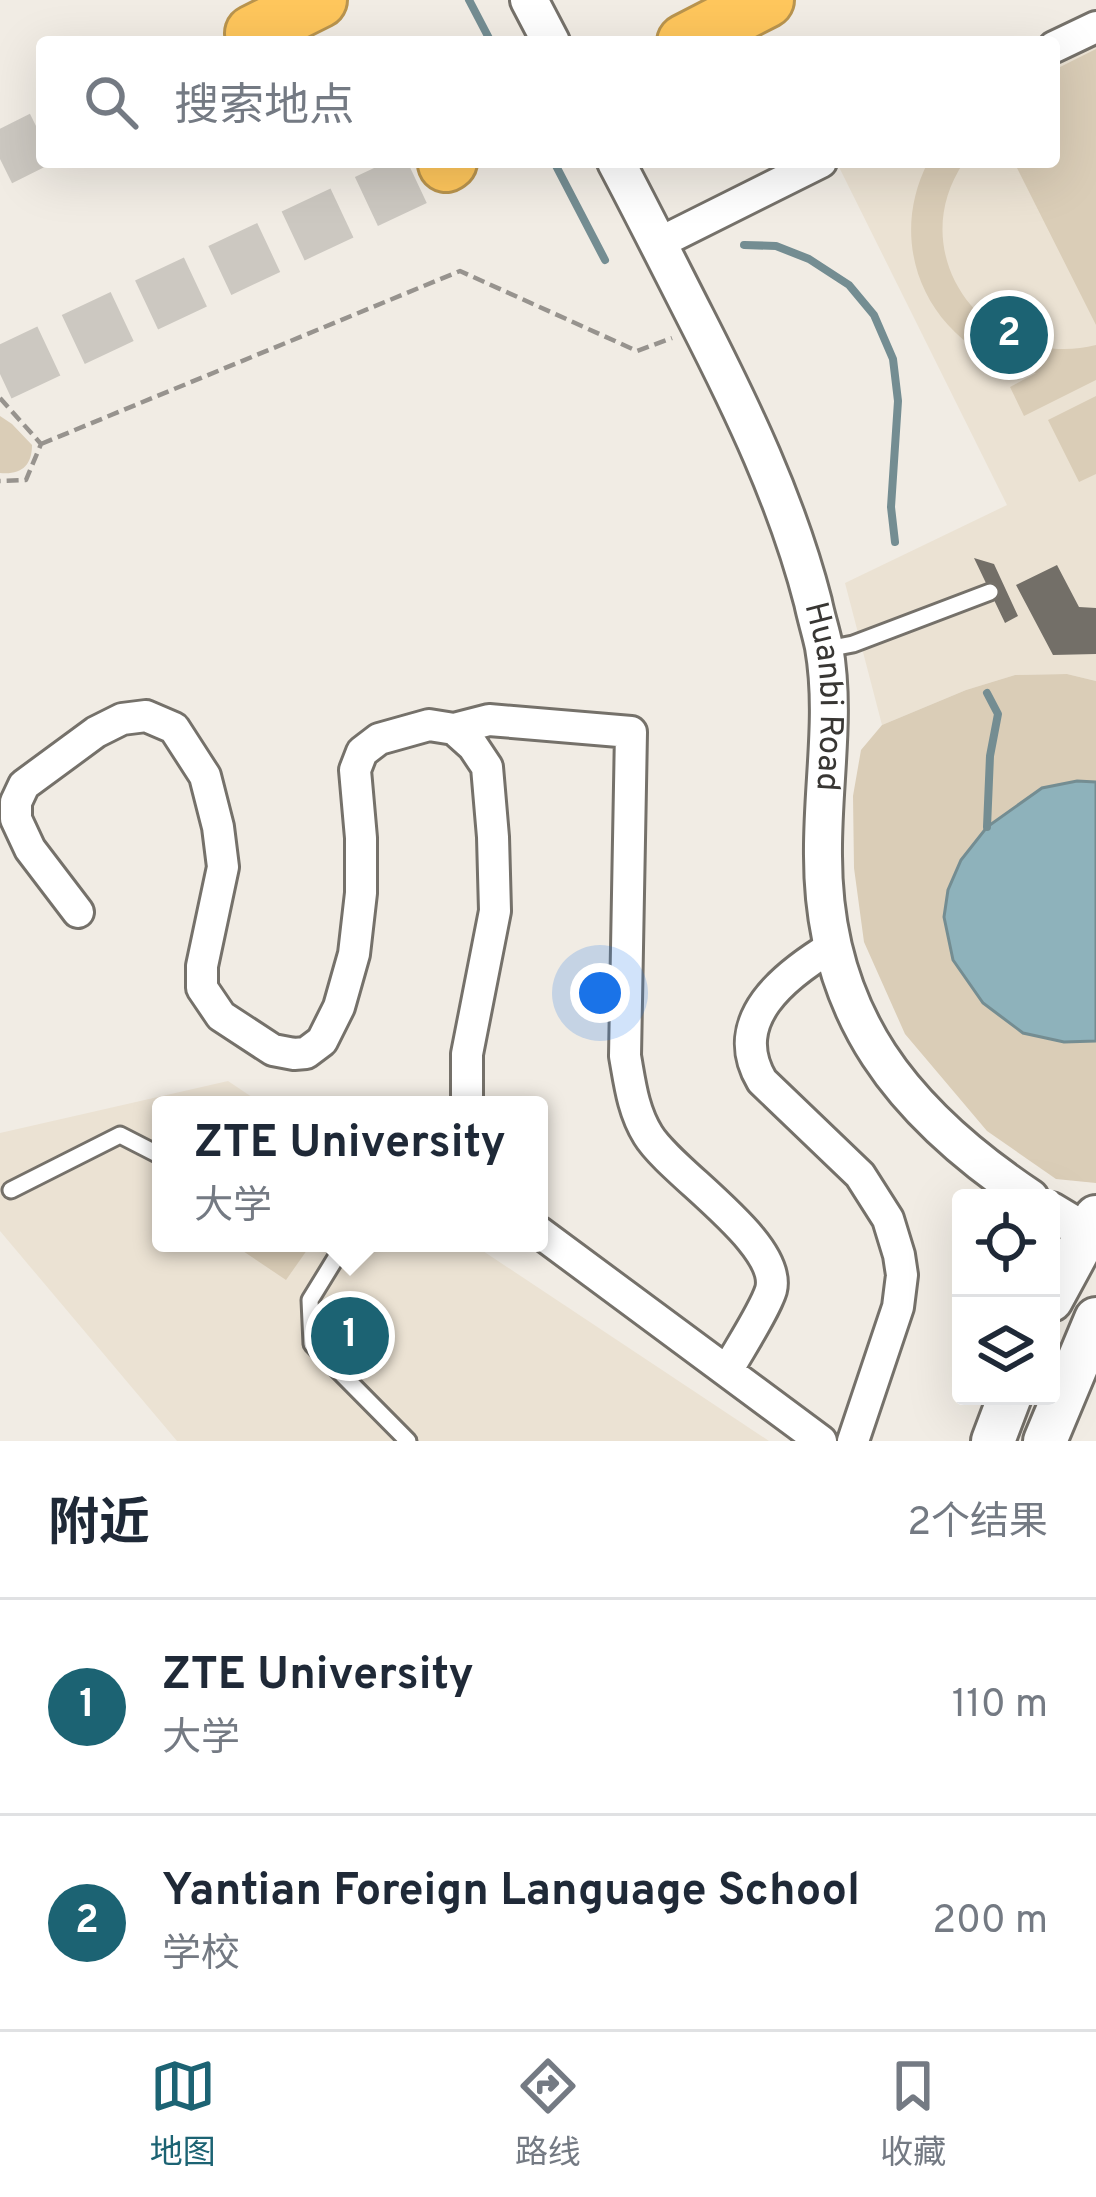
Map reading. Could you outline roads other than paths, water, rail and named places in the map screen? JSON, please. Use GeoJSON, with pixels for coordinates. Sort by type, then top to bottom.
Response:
{"type":"FeatureCollection","features":[{"type":"Feature","properties":{"kind":"highway"},"geometry":{"type":"LineString","coordinates":[[253,33],[319,0]]}},
{"type":"Feature","properties":{"kind":"main road"},"geometry":{"type":"LineString","coordinates":[[1052,1297],[1082,1225]]}},
{"type":"Feature","properties":{"kind":"main road"},"geometry":{"type":"LineString","coordinates":[[1045,1441],[1096,1319]]}},
{"type":"Feature","properties":{"kind":"main road"},"geometry":{"type":"LineString","coordinates":[[993,1441],[1007,1405]]}},
{"type":"Feature","properties":{"kind":"street"},"geometry":{"type":"LineString","coordinates":[[529,0],[548,36]]}},
{"type":"Feature","properties":{"kind":"street"},"geometry":{"type":"LineString","coordinates":[[1060,44],[1096,27]]}},
{"type":"Feature","properties":{"kind":"street","name":"Huanbi Road"},"geometry":{"type":"LineString","coordinates":[[619,168],[744,413],[779,496],[811,596],[824,650],[826,904],[846,990],[865,1036],[891,1076],[954,1141],[1017,1189]]}},
{"type":"Feature","properties":{"kind":"street"},"geometry":{"type":"LineString","coordinates":[[659,243],[809,168]]}},
{"type":"Feature","properties":{"kind":"street"},"geometry":{"type":"LineString","coordinates":[[78,912],[30,849],[16,819],[16,802],[24,785],[96,732],[122,719],[146,716],[174,728],[206,776],[223,867],[202,966],[202,988],[221,1016],[273,1050],[306,1053],[322,1041],[340,1006],[354,954],[362,893],[355,770],[362,752],[379,739],[429,724],[454,729],[489,720],[632,732],[625,1056],[633,1101],[659,1151],[734,1220],[772,1274],[771,1291],[727,1371]]}},
{"type":"Feature","properties":{"kind":"street"},"geometry":{"type":"LineString","coordinates":[[454,729],[487,767],[493,837],[494,911],[467,1054],[467,1096]]}},
{"type":"Feature","properties":{"kind":"street"},"geometry":{"type":"LineString","coordinates":[[833,946],[807,962],[766,1000],[753,1026],[751,1056],[762,1081],[860,1175],[880,1203],[894,1237],[901,1292],[853,1441]]}},
{"type":"Feature","properties":{"kind":"street"},"geometry":{"type":"LineString","coordinates":[[548,1239],[821,1441]]}},
{"type":"Feature","properties":{"kind":"lane"},"geometry":{"type":"LineString","coordinates":[[824,650],[854,644],[990,592]]}},
{"type":"Feature","properties":{"kind":"lane"},"geometry":{"type":"LineString","coordinates":[[11,1190],[120,1135],[152,1151]]}},
{"type":"Feature","properties":{"kind":"lane"},"geometry":{"type":"LineString","coordinates":[[340,1252],[310,1300],[312,1344],[407,1441]]}},
{"type":"Feature","properties":{"kind":"water"},"geometry":{"type":"Polygon","coordinates":[[[1096,782],[1096,1041],[1064,1042],[1023,1033],[983,1003],[953,960],[944,917],[948,890],[961,860],[987,827],[1042,788],[1096,782]]]}},
{"type":"Feature","properties":{"kind":"waterway"},"geometry":{"type":"LineString","coordinates":[[469,0],[488,36]]}},
{"type":"Feature","properties":{"kind":"waterway"},"geometry":{"type":"LineString","coordinates":[[557,168],[605,260]]}},
{"type":"Feature","properties":{"kind":"waterway"},"geometry":{"type":"LineString","coordinates":[[744,245],[776,246],[809,259],[849,285],[874,315],[893,359],[898,401],[891,507],[895,542]]}},
{"type":"Feature","properties":{"kind":"waterway"},"geometry":{"type":"LineString","coordinates":[[987,693],[998,714],[990,756],[987,827]]}},
{"type":"Feature","properties":{"kind":"tunnel"},"geometry":{"type":"LineString","coordinates":[[0,159],[36,141]]}},
{"type":"Feature","properties":{"kind":"tunnel"},"geometry":{"type":"LineString","coordinates":[[0,374],[438,168]]}},
{"type":"Feature","properties":{"kind":"place","name":"Yantian Foreign Language School"},"geometry":{"type":"Point","coordinates":[1009,335]}},
{"type":"Feature","properties":{"kind":"place","name":"ZTE University"},"geometry":{"type":"Point","coordinates":[350,1336]}}]}
